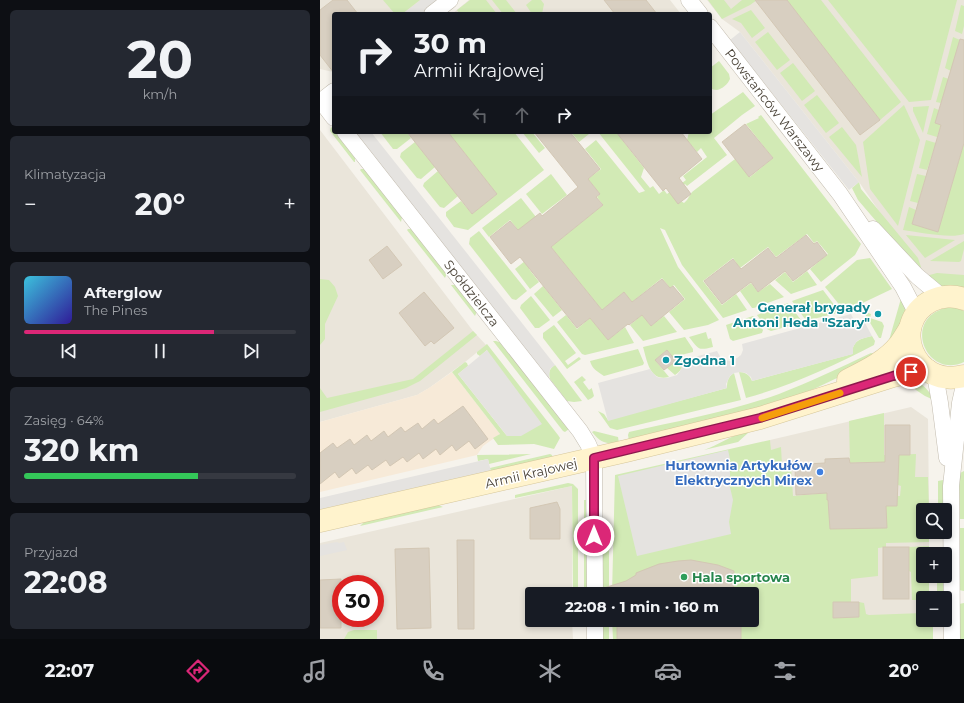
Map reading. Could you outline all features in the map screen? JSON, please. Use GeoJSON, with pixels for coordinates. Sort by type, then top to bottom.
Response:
{"type":"FeatureCollection","features":[{"type":"Feature","properties":{"kind":"street"},"geometry":{"type":"LineString","coordinates":[[435,12],[450,0]]}},
{"type":"Feature","properties":{"kind":"street"},"geometry":{"type":"LineString","coordinates":[[689,0],[698,12]]}},
{"type":"Feature","properties":{"kind":"street","name":"Powstańców Warszawy"},"geometry":{"type":"LineString","coordinates":[[712,30],[840,194],[903,287],[913,321]]}},
{"type":"Feature","properties":{"kind":"street"},"geometry":{"type":"LineString","coordinates":[[332,92],[320,101],[332,116]]}},
{"type":"Feature","properties":{"kind":"street","name":"Spółdzielcza"},"geometry":{"type":"LineString","coordinates":[[347,134],[580,431],[594,458]]}},
{"type":"Feature","properties":{"kind":"street","name":"Powstańców Warszawy"},"geometry":{"type":"LineString","coordinates":[[840,194],[917,276],[942,297]]}},
{"type":"Feature","properties":{"kind":"street"},"geometry":{"type":"LineString","coordinates":[[942,297],[958,297],[964,299]]}},
{"type":"Feature","properties":{"kind":"street","name":"Armii Krajowej"},"geometry":{"type":"LineString","coordinates":[[787,410],[864,372],[885,358],[899,345],[922,308],[928,303],[942,297]]}},
{"type":"Feature","properties":{"kind":"street"},"geometry":{"type":"LineString","coordinates":[[913,321],[909,341],[913,353],[919,363],[931,373],[940,403],[951,486]]}},
{"type":"Feature","properties":{"kind":"street","name":"Armii Krajowej"},"geometry":{"type":"LineString","coordinates":[[320,521],[760,418],[909,372],[931,373],[945,378],[964,376]]}},
{"type":"Feature","properties":{"kind":"street"},"geometry":{"type":"LineString","coordinates":[[952,639],[951,486],[960,403],[964,385]]}},
{"type":"Feature","properties":{"kind":"street"},"geometry":{"type":"LineString","coordinates":[[594,458],[595,587]]}},
{"type":"Feature","properties":{"kind":"street"},"geometry":{"type":"LineString","coordinates":[[595,627],[595,639]]}},
{"type":"Feature","properties":{"kind":"shaded area"},"geometry":{"type":"Polygon","coordinates":[[[320,0],[440,0],[425,12],[332,12],[332,72],[320,69],[320,0]]]}},
{"type":"Feature","properties":{"kind":"shaded area"},"geometry":{"type":"Polygon","coordinates":[[[421,0],[442,0],[427,12],[406,12],[421,0]]]}},
{"type":"Feature","properties":{"kind":"shaded area"},"geometry":{"type":"Polygon","coordinates":[[[469,0],[670,0],[679,12],[454,12],[469,0]]]}},
{"type":"Feature","properties":{"kind":"shaded area"},"geometry":{"type":"Polygon","coordinates":[[[707,0],[964,0],[964,288],[944,287],[919,269],[859,182],[740,32],[722,19],[707,0]]]}},
{"type":"Feature","properties":{"kind":"shaded area"},"geometry":{"type":"Polygon","coordinates":[[[740,32],[859,182],[849,190],[730,40],[740,32]]]}},
{"type":"Feature","properties":{"kind":"shaded area"},"geometry":{"type":"Polygon","coordinates":[[[320,130],[473,331],[486,345],[465,362],[417,395],[320,422],[320,130]]]}},
{"type":"Feature","properties":{"kind":"shaded area"},"geometry":{"type":"Polygon","coordinates":[[[357,134],[373,134],[555,365],[550,369],[549,379],[357,134]]]}},
{"type":"Feature","properties":{"kind":"shaded area"},"geometry":{"type":"Polygon","coordinates":[[[851,314],[859,323],[865,323],[872,336],[857,341],[853,347],[853,354],[752,381],[751,377],[746,373],[734,373],[730,376],[726,384],[727,388],[608,421],[598,383],[650,369],[657,377],[667,378],[677,375],[683,364],[683,360],[717,351],[721,358],[730,361],[741,355],[743,350],[742,344],[851,314]]]}},
{"type":"Feature","properties":{"kind":"shaded area"},"geometry":{"type":"Polygon","coordinates":[[[487,350],[542,424],[521,436],[507,436],[458,374],[487,350]]]}},
{"type":"Feature","properties":{"kind":"shaded area"},"geometry":{"type":"Polygon","coordinates":[[[452,372],[500,434],[483,446],[477,455],[320,492],[320,422],[417,395],[452,372]]]}},
{"type":"Feature","properties":{"kind":"shaded area"},"geometry":{"type":"Polygon","coordinates":[[[911,407],[928,419],[929,503],[916,503],[916,539],[929,539],[929,547],[916,547],[916,583],[923,583],[923,591],[916,591],[916,617],[773,619],[770,440],[911,407]]]}},
{"type":"Feature","properties":{"kind":"shaded area"},"geometry":{"type":"Polygon","coordinates":[[[728,450],[730,459],[729,483],[733,500],[729,522],[731,534],[637,556],[618,476],[728,450]]]}},
{"type":"Feature","properties":{"kind":"shaded area"},"geometry":{"type":"Polygon","coordinates":[[[488,459],[491,472],[320,512],[320,498],[488,459]]]}},
{"type":"Feature","properties":{"kind":"shaded area"},"geometry":{"type":"Polygon","coordinates":[[[572,486],[572,587],[525,587],[525,627],[572,627],[573,639],[320,639],[320,543],[572,486]]]}},
{"type":"Feature","properties":{"kind":"shaded area"},"geometry":{"type":"Polygon","coordinates":[[[344,542],[347,550],[320,556],[320,545],[344,542]]]}},
{"type":"Feature","properties":{"kind":"green space"},"geometry":{"type":"Polygon","coordinates":[[[383,0],[420,0],[405,12],[393,12],[383,0]]]}},
{"type":"Feature","properties":{"kind":"green space"},"geometry":{"type":"Polygon","coordinates":[[[470,0],[486,0],[495,12],[458,12],[457,10],[470,0]]]}},
{"type":"Feature","properties":{"kind":"green space"},"geometry":{"type":"Polygon","coordinates":[[[492,0],[506,0],[515,12],[501,12],[492,0]]]}},
{"type":"Feature","properties":{"kind":"green space"},"geometry":{"type":"Polygon","coordinates":[[[532,0],[541,0],[544,4],[542,12],[531,12],[526,5],[532,0]]]}},
{"type":"Feature","properties":{"kind":"green space"},"geometry":{"type":"Polygon","coordinates":[[[708,0],[724,0],[731,9],[742,0],[757,0],[722,19],[708,0]]]}},
{"type":"Feature","properties":{"kind":"green space"},"geometry":{"type":"Polygon","coordinates":[[[787,0],[821,0],[901,102],[880,120],[787,0]]]}},
{"type":"Feature","properties":{"kind":"green space"},"geometry":{"type":"Polygon","coordinates":[[[828,0],[957,0],[931,100],[909,102],[828,0]]]}},
{"type":"Feature","properties":{"kind":"green space"},"geometry":{"type":"Polygon","coordinates":[[[961,5],[964,6],[964,26],[962,34],[955,31],[961,5]]]}},
{"type":"Feature","properties":{"kind":"green space"},"geometry":{"type":"Polygon","coordinates":[[[751,10],[765,28],[752,38],[741,23],[732,19],[751,10]]]}},
{"type":"Feature","properties":{"kind":"green space"},"geometry":{"type":"Polygon","coordinates":[[[768,32],[790,60],[777,70],[755,42],[768,32]]]}},
{"type":"Feature","properties":{"kind":"green space"},"geometry":{"type":"Polygon","coordinates":[[[953,37],[960,40],[951,71],[945,68],[953,37]]]}},
{"type":"Feature","properties":{"kind":"green space"},"geometry":{"type":"Polygon","coordinates":[[[719,61],[729,74],[730,79],[728,83],[721,89],[712,89],[712,66],[719,61]]]}},
{"type":"Feature","properties":{"kind":"green space"},"geometry":{"type":"Polygon","coordinates":[[[793,63],[815,91],[802,101],[780,73],[793,63]]]}},
{"type":"Feature","properties":{"kind":"green space"},"geometry":{"type":"Polygon","coordinates":[[[943,77],[949,79],[941,103],[936,102],[943,77]]]}},
{"type":"Feature","properties":{"kind":"green space"},"geometry":{"type":"Polygon","coordinates":[[[743,92],[755,106],[714,138],[727,155],[687,186],[685,184],[671,195],[673,197],[684,203],[692,192],[735,159],[750,177],[773,158],[746,124],[759,118],[758,117],[761,115],[861,244],[855,255],[821,282],[810,269],[828,254],[817,241],[814,243],[807,234],[776,257],[768,247],[740,268],[733,258],[703,281],[722,305],[736,294],[747,310],[723,318],[682,265],[665,230],[660,228],[678,267],[719,320],[708,325],[684,330],[669,312],[685,299],[674,285],[670,288],[662,278],[632,302],[624,292],[602,310],[551,247],[603,205],[597,197],[600,194],[588,179],[601,169],[585,149],[596,140],[639,193],[645,191],[600,134],[618,134],[644,168],[641,177],[650,188],[653,186],[659,194],[664,190],[667,194],[686,180],[683,176],[707,157],[701,148],[697,152],[687,140],[688,134],[712,134],[712,114],[743,92]]]}},
{"type":"Feature","properties":{"kind":"green space"},"geometry":{"type":"Polygon","coordinates":[[[817,95],[839,123],[826,133],[804,105],[817,95]]]}},
{"type":"Feature","properties":{"kind":"green space"},"geometry":{"type":"Polygon","coordinates":[[[904,105],[920,140],[898,226],[870,189],[863,142],[904,105]]]}},
{"type":"Feature","properties":{"kind":"green space"},"geometry":{"type":"Polygon","coordinates":[[[929,106],[923,133],[913,111],[913,107],[929,106]]]}},
{"type":"Feature","properties":{"kind":"green space"},"geometry":{"type":"Polygon","coordinates":[[[934,108],[939,110],[936,123],[941,125],[937,137],[927,134],[934,108]]]}},
{"type":"Feature","properties":{"kind":"green space"},"geometry":{"type":"Polygon","coordinates":[[[842,127],[856,145],[862,177],[829,137],[842,127]]]}},
{"type":"Feature","properties":{"kind":"green space"},"geometry":{"type":"Polygon","coordinates":[[[332,134],[337,134],[355,158],[354,162],[332,134]]]}},
{"type":"Feature","properties":{"kind":"green space"},"geometry":{"type":"Polygon","coordinates":[[[382,134],[408,134],[411,138],[397,149],[393,149],[382,134]]]}},
{"type":"Feature","properties":{"kind":"green space"},"geometry":{"type":"Polygon","coordinates":[[[450,134],[516,134],[544,170],[468,230],[454,227],[446,216],[446,212],[461,201],[472,214],[497,194],[450,134]]]}},
{"type":"Feature","properties":{"kind":"green space"},"geometry":{"type":"Polygon","coordinates":[[[524,134],[534,134],[545,148],[539,153],[524,134]]]}},
{"type":"Feature","properties":{"kind":"green space"},"geometry":{"type":"Polygon","coordinates":[[[573,134],[589,134],[579,142],[573,134]]]}},
{"type":"Feature","properties":{"kind":"green space"},"geometry":{"type":"Polygon","coordinates":[[[926,140],[936,143],[927,170],[919,168],[926,140]]]}},
{"type":"Feature","properties":{"kind":"green space"},"geometry":{"type":"Polygon","coordinates":[[[415,142],[435,167],[421,179],[417,178],[400,157],[401,153],[415,142]]]}},
{"type":"Feature","properties":{"kind":"green space"},"geometry":{"type":"Polygon","coordinates":[[[964,143],[964,234],[951,236],[903,230],[909,207],[916,210],[912,224],[938,231],[964,143]]]}},
{"type":"Feature","properties":{"kind":"green space"},"geometry":{"type":"Polygon","coordinates":[[[365,169],[402,217],[401,222],[360,170],[365,169]]]}},
{"type":"Feature","properties":{"kind":"green space"},"geometry":{"type":"Polygon","coordinates":[[[438,171],[458,196],[444,208],[440,207],[423,186],[424,183],[438,171]]]}},
{"type":"Feature","properties":{"kind":"green space"},"geometry":{"type":"Polygon","coordinates":[[[551,174],[567,195],[542,214],[526,194],[551,174]]]}},
{"type":"Feature","properties":{"kind":"green space"},"geometry":{"type":"Polygon","coordinates":[[[917,174],[926,176],[918,203],[910,201],[917,174]]]}},
{"type":"Feature","properties":{"kind":"green space"},"geometry":{"type":"Polygon","coordinates":[[[859,182],[861,189],[918,258],[921,267],[919,269],[858,200],[852,188],[859,182]]]}},
{"type":"Feature","properties":{"kind":"green space"},"geometry":{"type":"Polygon","coordinates":[[[521,198],[540,222],[523,236],[510,220],[489,237],[482,228],[521,198]]]}},
{"type":"Feature","properties":{"kind":"green space"},"geometry":{"type":"Polygon","coordinates":[[[412,229],[447,273],[445,278],[407,230],[412,229]]]}},
{"type":"Feature","properties":{"kind":"green space"},"geometry":{"type":"Polygon","coordinates":[[[479,231],[527,291],[516,300],[512,299],[469,244],[470,238],[479,231]]]}},
{"type":"Feature","properties":{"kind":"green space"},"geometry":{"type":"Polygon","coordinates":[[[906,235],[955,240],[925,258],[906,235]]]}},
{"type":"Feature","properties":{"kind":"green space"},"geometry":{"type":"Polygon","coordinates":[[[964,241],[961,261],[930,261],[964,241]]]}},
{"type":"Feature","properties":{"kind":"green space"},"geometry":{"type":"Polygon","coordinates":[[[543,258],[529,269],[539,282],[530,289],[515,269],[525,261],[543,258]]]}},
{"type":"Feature","properties":{"kind":"green space"},"geometry":{"type":"Polygon","coordinates":[[[870,258],[892,289],[850,309],[847,310],[842,308],[825,287],[857,260],[870,258]]]}},
{"type":"Feature","properties":{"kind":"green space"},"geometry":{"type":"Polygon","coordinates":[[[807,271],[817,285],[791,294],[775,280],[785,272],[793,282],[807,271]]]}},
{"type":"Feature","properties":{"kind":"green space"},"geometry":{"type":"Polygon","coordinates":[[[937,273],[964,275],[964,288],[936,285],[926,276],[937,273]]]}},
{"type":"Feature","properties":{"kind":"green space"},"geometry":{"type":"Polygon","coordinates":[[[320,279],[329,280],[335,287],[338,296],[325,324],[325,339],[320,345],[320,279]]]}},
{"type":"Feature","properties":{"kind":"green space"},"geometry":{"type":"Polygon","coordinates":[[[751,283],[758,292],[770,284],[784,297],[752,308],[740,291],[751,283]]]}},
{"type":"Feature","properties":{"kind":"green space"},"geometry":{"type":"Polygon","coordinates":[[[451,285],[456,285],[477,311],[475,316],[451,285]]]}},
{"type":"Feature","properties":{"kind":"green space"},"geometry":{"type":"Polygon","coordinates":[[[543,286],[562,310],[553,317],[534,294],[543,286]]]}},
{"type":"Feature","properties":{"kind":"green space"},"geometry":{"type":"Polygon","coordinates":[[[823,290],[838,310],[838,313],[809,320],[805,319],[792,301],[823,290]]]}},
{"type":"Feature","properties":{"kind":"green space"},"geometry":{"type":"Polygon","coordinates":[[[902,295],[907,310],[886,351],[902,295]]]}},
{"type":"Feature","properties":{"kind":"green space"},"geometry":{"type":"Polygon","coordinates":[[[531,296],[550,320],[539,328],[535,328],[520,308],[521,305],[531,296]]]}},
{"type":"Feature","properties":{"kind":"green space"},"geometry":{"type":"Polygon","coordinates":[[[788,303],[801,320],[800,323],[771,331],[767,329],[757,315],[788,303]]]}},
{"type":"Feature","properties":{"kind":"green space"},"geometry":{"type":"Polygon","coordinates":[[[949,307],[958,308],[964,311],[964,362],[951,365],[940,363],[931,357],[925,348],[922,337],[924,326],[929,317],[942,309],[949,307]]]}},
{"type":"Feature","properties":{"kind":"green space"},"geometry":{"type":"Polygon","coordinates":[[[865,312],[871,314],[870,318],[882,322],[884,326],[881,338],[879,338],[865,312]]]}},
{"type":"Feature","properties":{"kind":"green space"},"geometry":{"type":"Polygon","coordinates":[[[566,315],[577,329],[590,318],[608,340],[625,327],[634,343],[585,355],[582,354],[557,322],[566,315]]]}},
{"type":"Feature","properties":{"kind":"green space"},"geometry":{"type":"Polygon","coordinates":[[[642,315],[651,326],[664,316],[677,332],[643,341],[630,325],[642,315]]]}},
{"type":"Feature","properties":{"kind":"green space"},"geometry":{"type":"Polygon","coordinates":[[[753,316],[763,330],[762,333],[733,341],[730,339],[726,325],[753,316]]]}},
{"type":"Feature","properties":{"kind":"green space"},"geometry":{"type":"Polygon","coordinates":[[[554,325],[576,353],[565,361],[568,365],[579,357],[581,359],[567,369],[543,338],[543,333],[554,325]]]}},
{"type":"Feature","properties":{"kind":"green space"},"geometry":{"type":"Polygon","coordinates":[[[473,331],[477,335],[420,381],[406,388],[320,412],[320,388],[327,398],[413,379],[473,331]]]}},
{"type":"Feature","properties":{"kind":"green space"},"geometry":{"type":"Polygon","coordinates":[[[706,332],[708,339],[711,338],[713,347],[701,349],[689,337],[706,332]]]}},
{"type":"Feature","properties":{"kind":"green space"},"geometry":{"type":"Polygon","coordinates":[[[872,336],[875,341],[874,345],[859,353],[779,388],[746,398],[739,372],[747,374],[752,381],[852,354],[854,346],[858,341],[872,336]]]}},
{"type":"Feature","properties":{"kind":"green space"},"geometry":{"type":"Polygon","coordinates":[[[685,337],[693,349],[693,352],[681,355],[683,364],[680,371],[675,375],[667,368],[676,361],[667,350],[655,360],[669,377],[662,378],[653,373],[648,364],[643,347],[685,337]]]}},
{"type":"Feature","properties":{"kind":"green space"},"geometry":{"type":"Polygon","coordinates":[[[493,341],[502,343],[569,429],[565,432],[563,431],[493,341]]]}},
{"type":"Feature","properties":{"kind":"green space"},"geometry":{"type":"Polygon","coordinates":[[[487,344],[560,438],[554,449],[534,444],[498,445],[493,438],[500,434],[452,372],[465,362],[467,363],[468,366],[458,374],[507,436],[487,350],[480,356],[477,354],[477,352],[487,344]]]}},
{"type":"Feature","properties":{"kind":"green space"},"geometry":{"type":"Polygon","coordinates":[[[638,349],[644,363],[643,365],[604,376],[597,372],[590,361],[638,349]]]}},
{"type":"Feature","properties":{"kind":"green space"},"geometry":{"type":"Polygon","coordinates":[[[871,353],[876,355],[856,369],[816,388],[785,400],[629,441],[629,432],[705,415],[761,400],[779,394],[871,353]]]}},
{"type":"Feature","properties":{"kind":"green space"},"geometry":{"type":"Polygon","coordinates":[[[555,365],[582,401],[567,401],[550,379],[550,370],[555,365]]]}},
{"type":"Feature","properties":{"kind":"green space"},"geometry":{"type":"Polygon","coordinates":[[[734,373],[741,400],[617,430],[610,428],[598,411],[604,414],[608,420],[727,388],[728,379],[734,373]]]}},
{"type":"Feature","properties":{"kind":"green space"},"geometry":{"type":"Polygon","coordinates":[[[582,376],[586,380],[583,382],[589,390],[592,388],[594,396],[588,400],[574,382],[582,376]]]}},
{"type":"Feature","properties":{"kind":"green space"},"geometry":{"type":"Polygon","coordinates":[[[901,380],[917,382],[928,391],[934,400],[925,396],[901,380]]]}},
{"type":"Feature","properties":{"kind":"green space"},"geometry":{"type":"Polygon","coordinates":[[[884,413],[884,455],[916,454],[915,477],[928,477],[929,503],[916,503],[916,539],[929,539],[929,542],[886,543],[886,547],[878,548],[878,576],[851,579],[851,602],[834,618],[859,617],[859,602],[864,603],[866,614],[869,615],[916,613],[916,627],[933,627],[933,639],[613,639],[612,627],[759,627],[759,587],[612,587],[615,475],[770,440],[771,450],[781,447],[782,465],[791,467],[793,496],[827,493],[827,500],[851,498],[830,517],[830,529],[885,528],[886,511],[867,511],[867,462],[850,463],[849,421],[884,413]],[[884,476],[897,496],[900,496],[901,486],[898,485],[898,477],[884,476]]]}},
{"type":"Feature","properties":{"kind":"green space"},"geometry":{"type":"Polygon","coordinates":[[[594,431],[618,437],[619,443],[604,442],[592,432],[594,431]]]}},
{"type":"Feature","properties":{"kind":"green space"},"geometry":{"type":"Polygon","coordinates":[[[745,432],[748,433],[738,442],[704,450],[734,436],[745,432]]]}},
{"type":"Feature","properties":{"kind":"green space"},"geometry":{"type":"Polygon","coordinates":[[[531,454],[489,464],[488,459],[478,461],[477,455],[531,454]]]}},
{"type":"Feature","properties":{"kind":"green space"},"geometry":{"type":"Polygon","coordinates":[[[550,454],[553,458],[491,472],[490,468],[550,454]]]}},
{"type":"Feature","properties":{"kind":"green space"},"geometry":{"type":"Polygon","coordinates":[[[964,471],[964,519],[960,519],[959,475],[964,471]]]}},
{"type":"Feature","properties":{"kind":"green space"},"geometry":{"type":"Polygon","coordinates":[[[943,480],[943,503],[938,503],[938,481],[943,480]]]}},
{"type":"Feature","properties":{"kind":"green space"},"geometry":{"type":"Polygon","coordinates":[[[568,483],[573,484],[578,489],[578,587],[573,587],[572,486],[515,498],[515,495],[568,483]]]}},
{"type":"Feature","properties":{"kind":"green space"},"geometry":{"type":"Polygon","coordinates":[[[584,500],[587,500],[587,587],[584,587],[584,500]]]}},
{"type":"Feature","properties":{"kind":"green space"},"geometry":{"type":"Polygon","coordinates":[[[436,504],[443,507],[360,526],[366,520],[436,504]]]}},
{"type":"Feature","properties":{"kind":"green space"},"geometry":{"type":"Polygon","coordinates":[[[609,528],[609,587],[603,587],[602,539],[605,532],[609,528]]]}},
{"type":"Feature","properties":{"kind":"green space"},"geometry":{"type":"Polygon","coordinates":[[[960,528],[964,528],[964,591],[959,590],[960,528]]]}},
{"type":"Feature","properties":{"kind":"green space"},"geometry":{"type":"Polygon","coordinates":[[[929,546],[916,547],[916,583],[929,583],[929,591],[916,591],[916,600],[912,600],[911,572],[909,571],[909,547],[929,546]]]}},
{"type":"Feature","properties":{"kind":"green space"},"geometry":{"type":"Polygon","coordinates":[[[937,583],[944,583],[944,591],[937,591],[937,583]]]}},
{"type":"Feature","properties":{"kind":"green space"},"geometry":{"type":"Polygon","coordinates":[[[964,603],[964,639],[959,639],[959,604],[964,603]]]}},
{"type":"Feature","properties":{"kind":"green space"},"geometry":{"type":"Polygon","coordinates":[[[603,627],[609,627],[609,639],[603,639],[603,627]]]}},
{"type":"Feature","properties":{"kind":"green space"},"geometry":{"type":"Polygon","coordinates":[[[354,630],[377,630],[377,639],[344,639],[348,632],[354,630]]]}},
{"type":"Feature","properties":{"kind":"building"},"geometry":{"type":"Polygon","coordinates":[[[333,0],[347,0],[356,12],[332,12],[332,70],[320,55],[320,10],[333,0]]]}},
{"type":"Feature","properties":{"kind":"building"},"geometry":{"type":"Polygon","coordinates":[[[604,0],[646,0],[655,12],[613,12],[604,0]]]}},
{"type":"Feature","properties":{"kind":"building"},"geometry":{"type":"Polygon","coordinates":[[[755,0],[787,0],[880,120],[860,135],[755,0]]]}},
{"type":"Feature","properties":{"kind":"building"},"geometry":{"type":"Polygon","coordinates":[[[960,39],[964,40],[964,143],[938,232],[912,224],[941,125],[935,123],[960,39]]]}},
{"type":"Feature","properties":{"kind":"building"},"geometry":{"type":"Polygon","coordinates":[[[745,124],[773,158],[749,177],[722,142],[745,124]]]}},
{"type":"Feature","properties":{"kind":"building"},"geometry":{"type":"Polygon","coordinates":[[[409,134],[450,134],[497,194],[472,214],[409,134]]]}},
{"type":"Feature","properties":{"kind":"building"},"geometry":{"type":"Polygon","coordinates":[[[536,134],[572,134],[600,169],[588,179],[600,194],[596,197],[603,205],[551,247],[602,310],[624,292],[632,302],[662,279],[670,288],[673,286],[684,299],[651,326],[642,315],[608,340],[590,318],[577,328],[520,257],[511,264],[490,237],[510,221],[518,230],[540,213],[542,216],[578,187],[536,134]]]}},
{"type":"Feature","properties":{"kind":"building"},"geometry":{"type":"Polygon","coordinates":[[[618,134],[683,134],[702,159],[679,178],[691,194],[678,204],[666,188],[663,191],[618,134]]]}},
{"type":"Feature","properties":{"kind":"building"},"geometry":{"type":"Polygon","coordinates":[[[806,235],[814,244],[817,242],[827,255],[793,281],[785,271],[758,292],[751,282],[722,304],[704,281],[733,259],[741,269],[768,248],[776,258],[806,235]]]}},
{"type":"Feature","properties":{"kind":"building"},"geometry":{"type":"Polygon","coordinates":[[[387,246],[402,265],[383,279],[369,260],[387,246]]]}},
{"type":"Feature","properties":{"kind":"building"},"geometry":{"type":"Polygon","coordinates":[[[424,292],[454,328],[434,344],[431,341],[425,346],[399,313],[424,292]]]}},
{"type":"Feature","properties":{"kind":"building","name":"Zgodna 1"},"geometry":{"type":"Polygon","coordinates":[[[667,350],[676,361],[664,370],[655,360],[667,350]]]}},
{"type":"Feature","properties":{"kind":"building"},"geometry":{"type":"Polygon","coordinates":[[[463,406],[488,439],[475,449],[469,441],[456,451],[452,445],[440,455],[436,449],[423,459],[419,453],[407,462],[403,457],[390,466],[386,460],[372,470],[368,465],[356,474],[352,468],[339,478],[335,472],[320,484],[320,453],[333,443],[337,448],[350,439],[354,445],[367,435],[371,441],[384,431],[388,437],[401,427],[405,432],[418,423],[422,429],[434,419],[438,424],[463,406]]]}},
{"type":"Feature","properties":{"kind":"building"},"geometry":{"type":"Polygon","coordinates":[[[885,425],[910,425],[910,455],[899,455],[897,506],[886,506],[887,528],[830,529],[827,493],[796,495],[795,467],[807,467],[807,464],[825,463],[825,459],[849,458],[850,463],[885,462],[885,425]]]}},
{"type":"Feature","properties":{"kind":"building"},"geometry":{"type":"Polygon","coordinates":[[[557,502],[560,509],[560,539],[530,539],[530,508],[557,502]]]}},
{"type":"Feature","properties":{"kind":"building"},"geometry":{"type":"Polygon","coordinates":[[[457,540],[474,540],[474,629],[458,629],[457,540]]]}},
{"type":"Feature","properties":{"kind":"building"},"geometry":{"type":"Polygon","coordinates":[[[883,547],[909,547],[909,599],[883,599],[883,547]]]}},
{"type":"Feature","properties":{"kind":"building"},"geometry":{"type":"Polygon","coordinates":[[[429,548],[431,628],[397,629],[395,549],[429,548]]]}},
{"type":"Feature","properties":{"kind":"building","name":"Hala sportowa"},"geometry":{"type":"Polygon","coordinates":[[[691,560],[718,565],[734,571],[733,587],[607,587],[626,581],[636,575],[636,573],[659,564],[691,560]]]}},
{"type":"Feature","properties":{"kind":"building"},"geometry":{"type":"Polygon","coordinates":[[[332,579],[332,627],[341,628],[320,628],[320,580],[332,579]]]}},
{"type":"Feature","properties":{"kind":"building"},"geometry":{"type":"Polygon","coordinates":[[[833,602],[859,602],[859,617],[833,618],[833,602]]]}},
{"type":"Feature","properties":{"kind":"building","name":"Hala sportowa"},"geometry":{"type":"Polygon","coordinates":[[[617,627],[741,627],[741,639],[617,639],[617,627]]]}},
{"type":"Feature","properties":{"kind":"slow traffic"},"geometry":{"type":"LineString","coordinates":[[762,418],[840,393]]}},
{"type":"Feature","properties":{"kind":"place","name":"Generał brygady Antoni Heda \"Szary\""},"geometry":{"type":"Point","coordinates":[878,314]}},
{"type":"Feature","properties":{"kind":"place","name":"Zgodna 1"},"geometry":{"type":"Point","coordinates":[666,360]}},
{"type":"Feature","properties":{"kind":"place","name":"Hurtownia Artykułów Elektrycznych Mirex"},"geometry":{"type":"Point","coordinates":[820,472]}},
{"type":"Feature","properties":{"kind":"place","name":"Hala sportowa"},"geometry":{"type":"Point","coordinates":[684,577]}},
{"type":"Feature","properties":{"kind":"route"},"geometry":{"type":"LineString","coordinates":[[594,536],[594,458],[760,418],[893,376],[911,372]]}}]}
